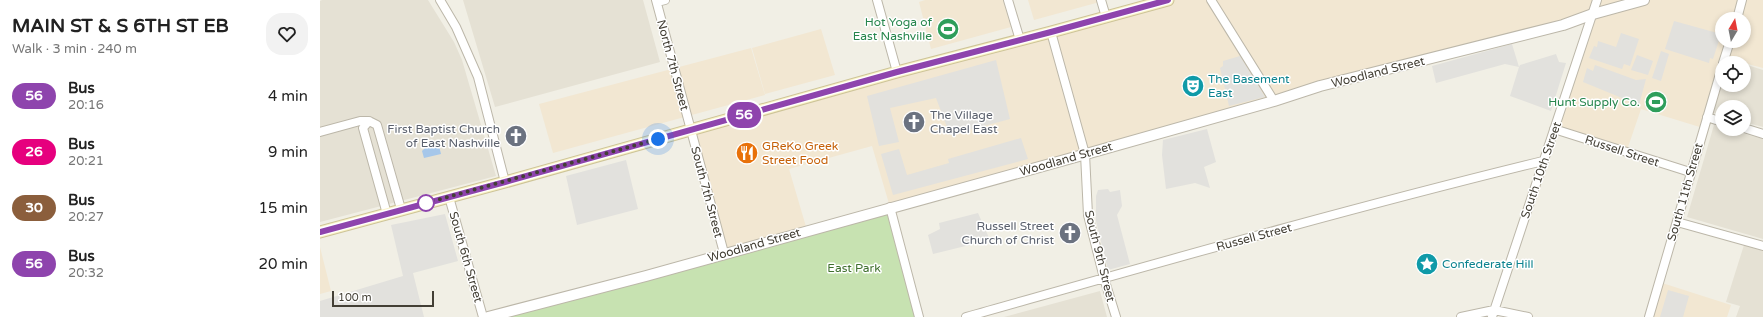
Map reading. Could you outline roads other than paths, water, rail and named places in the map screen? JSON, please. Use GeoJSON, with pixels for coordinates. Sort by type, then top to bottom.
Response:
{"type":"FeatureCollection","features":[{"type":"Feature","properties":{"kind":"main road"},"geometry":{"type":"LineString","coordinates":[[320,232],[505,182],[897,72],[1168,0]]}},
{"type":"Feature","properties":{"kind":"street"},"geometry":{"type":"LineString","coordinates":[[440,0],[456,27],[478,77],[505,182]]}},
{"type":"Feature","properties":{"kind":"street"},"geometry":{"type":"LineString","coordinates":[[877,0],[897,72]]}},
{"type":"Feature","properties":{"kind":"street"},"geometry":{"type":"LineString","coordinates":[[1008,0],[1020,40]]}},
{"type":"Feature","properties":{"kind":"street"},"geometry":{"type":"LineString","coordinates":[[1101,0],[1106,17]]}},
{"type":"Feature","properties":{"kind":"street"},"geometry":{"type":"LineString","coordinates":[[1211,0],[1274,101]]}},
{"type":"Feature","properties":{"kind":"street","name":"South 10th Street"},"geometry":{"type":"LineString","coordinates":[[1493,314],[1543,161],[1594,14],[1597,0]]}},
{"type":"Feature","properties":{"kind":"street","name":"Woodland Street"},"geometry":{"type":"LineString","coordinates":[[488,317],[646,276],[724,253],[1274,101],[1320,86],[1563,25],[1594,14],[1644,0]]}},
{"type":"Feature","properties":{"kind":"street"},"geometry":{"type":"LineString","coordinates":[[1738,12],[1742,0]]}},
{"type":"Feature","properties":{"kind":"street","name":"North 7th Street"},"geometry":{"type":"LineString","coordinates":[[659,1],[690,130]]}},
{"type":"Feature","properties":{"kind":"street","name":"South 9th Street"},"geometry":{"type":"LineString","coordinates":[[1051,32],[1085,154],[1088,215],[1104,278],[1116,317]]}},
{"type":"Feature","properties":{"kind":"street","name":"South 11th Street"},"geometry":{"type":"LineString","coordinates":[[1649,317],[1715,90]]}},
{"type":"Feature","properties":{"kind":"street"},"geometry":{"type":"LineString","coordinates":[[1707,117],[1715,120]]}},
{"type":"Feature","properties":{"kind":"street"},"geometry":{"type":"LineString","coordinates":[[320,132],[360,120],[369,121],[377,125],[401,209]]}},
{"type":"Feature","properties":{"kind":"street"},"geometry":{"type":"LineString","coordinates":[[369,121],[364,128],[387,214]]}},
{"type":"Feature","properties":{"kind":"street","name":"South 7th Street"},"geometry":{"type":"LineString","coordinates":[[690,130],[724,253]]}},
{"type":"Feature","properties":{"kind":"street","name":"Russell Street"},"geometry":{"type":"LineString","coordinates":[[1554,130],[1690,172]]}},
{"type":"Feature","properties":{"kind":"street"},"geometry":{"type":"LineString","coordinates":[[1751,130],[1763,134]]}},
{"type":"Feature","properties":{"kind":"street"},"geometry":{"type":"LineString","coordinates":[[370,154],[384,150]]}},
{"type":"Feature","properties":{"kind":"street","name":"Russell Street"},"geometry":{"type":"LineString","coordinates":[[966,317],[1447,184],[1543,161]]}},
{"type":"Feature","properties":{"kind":"street","name":"South 6th Street"},"geometry":{"type":"LineString","coordinates":[[449,197],[483,317]]}},
{"type":"Feature","properties":{"kind":"street"},"geometry":{"type":"LineString","coordinates":[[890,207],[919,317]]}},
{"type":"Feature","properties":{"kind":"street"},"geometry":{"type":"LineString","coordinates":[[1677,222],[1763,246]]}},
{"type":"Feature","properties":{"kind":"street"},"geometry":{"type":"LineString","coordinates":[[1461,317],[1493,314],[1528,317]]}},
{"type":"Feature","properties":{"kind":"water"},"geometry":{"type":"Polygon","coordinates":[[[429,144],[439,146],[441,154],[424,158],[422,151],[429,144]]]}},
{"type":"Feature","properties":{"kind":"place","name":"Hot Yoga of East Nashville"},"geometry":{"type":"Point","coordinates":[948,29]}},
{"type":"Feature","properties":{"kind":"place","name":"The Basement East"},"geometry":{"type":"Point","coordinates":[1193,86]}},
{"type":"Feature","properties":{"kind":"place","name":"Hunt Supply Co."},"geometry":{"type":"Point","coordinates":[1656,102]}},
{"type":"Feature","properties":{"kind":"place","name":"The Village Chapel East"},"geometry":{"type":"Point","coordinates":[914,122]}},
{"type":"Feature","properties":{"kind":"place","name":"First Baptist Church of East Nashville"},"geometry":{"type":"Point","coordinates":[516,136]}},
{"type":"Feature","properties":{"kind":"place","name":"GReKo Greek Street Food"},"geometry":{"type":"Point","coordinates":[747,153]}},
{"type":"Feature","properties":{"kind":"place","name":"Russell Street Church of Christ"},"geometry":{"type":"Point","coordinates":[1070,233]}},
{"type":"Feature","properties":{"kind":"place","name":"Confederate Hill"},"geometry":{"type":"Point","coordinates":[1427,264]}},
{"type":"Feature","properties":{"kind":"park label","name":"East Park"},"geometry":{"type":"Point","coordinates":[854,268]}}]}
